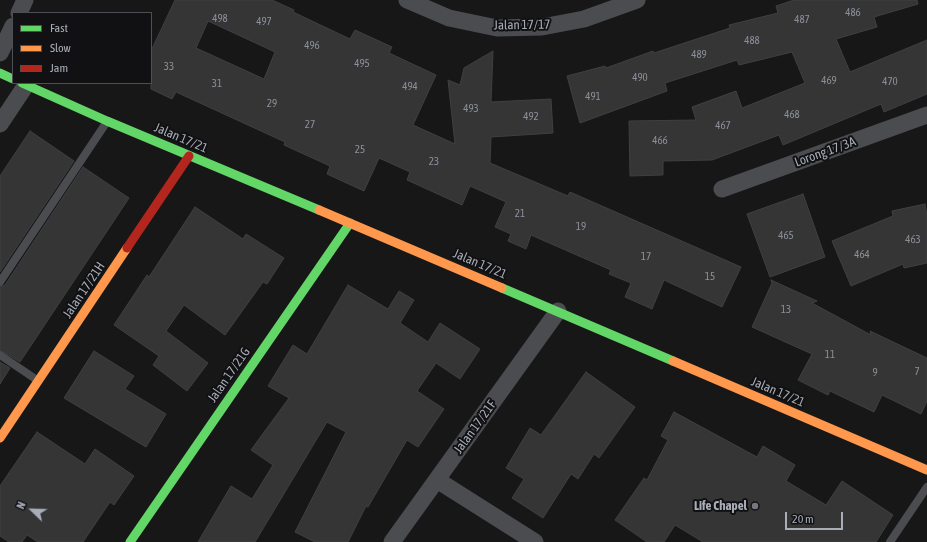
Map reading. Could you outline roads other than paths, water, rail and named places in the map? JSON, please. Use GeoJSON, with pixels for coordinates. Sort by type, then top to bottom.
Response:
{"type":"FeatureCollection","features":[{"type":"Feature","properties":{"kind":"street"},"geometry":{"type":"LineString","coordinates":[[19,12],[25,0]]}},
{"type":"Feature","properties":{"kind":"street","name":"Jalan 17/17"},"geometry":{"type":"LineString","coordinates":[[407,0],[449,18],[497,28],[542,27],[584,19],[637,0]]}},
{"type":"Feature","properties":{"kind":"street"},"geometry":{"type":"LineString","coordinates":[[0,53],[12,28]]}},
{"type":"Feature","properties":{"kind":"street","name":"Jalan 17/21"},"geometry":{"type":"LineString","coordinates":[[0,73],[12,78]]}},
{"type":"Feature","properties":{"kind":"street"},"geometry":{"type":"LineString","coordinates":[[0,124],[19,84]]}},
{"type":"Feature","properties":{"kind":"street","name":"Jalan 17/21"},"geometry":{"type":"LineString","coordinates":[[24,84],[107,121],[350,222],[927,470]]}},
{"type":"Feature","properties":{"kind":"street","name":"Lorong 17/3A"},"geometry":{"type":"LineString","coordinates":[[722,190],[927,115]]}},
{"type":"Feature","properties":{"kind":"street","name":"Jalan 17/21H"},"geometry":{"type":"LineString","coordinates":[[0,438],[189,156]]}},
{"type":"Feature","properties":{"kind":"street","name":"Jalan 17/21G"},"geometry":{"type":"LineString","coordinates":[[130,542],[350,222]]}},
{"type":"Feature","properties":{"kind":"street","name":"Jalan 17/21F"},"geometry":{"type":"LineString","coordinates":[[392,542],[558,311]]}},
{"type":"Feature","properties":{"kind":"street"},"geometry":{"type":"LineString","coordinates":[[437,480],[536,542]]}},
{"type":"Feature","properties":{"kind":"lane"},"geometry":{"type":"LineString","coordinates":[[0,282],[107,121]]}},
{"type":"Feature","properties":{"kind":"lane"},"geometry":{"type":"LineString","coordinates":[[0,355],[39,381]]}},
{"type":"Feature","properties":{"kind":"lane"},"geometry":{"type":"LineString","coordinates":[[890,542],[927,487]]}},
{"type":"Feature","properties":{"kind":"place","name":"Life Chapel"},"geometry":{"type":"Point","coordinates":[755,506]}}]}
